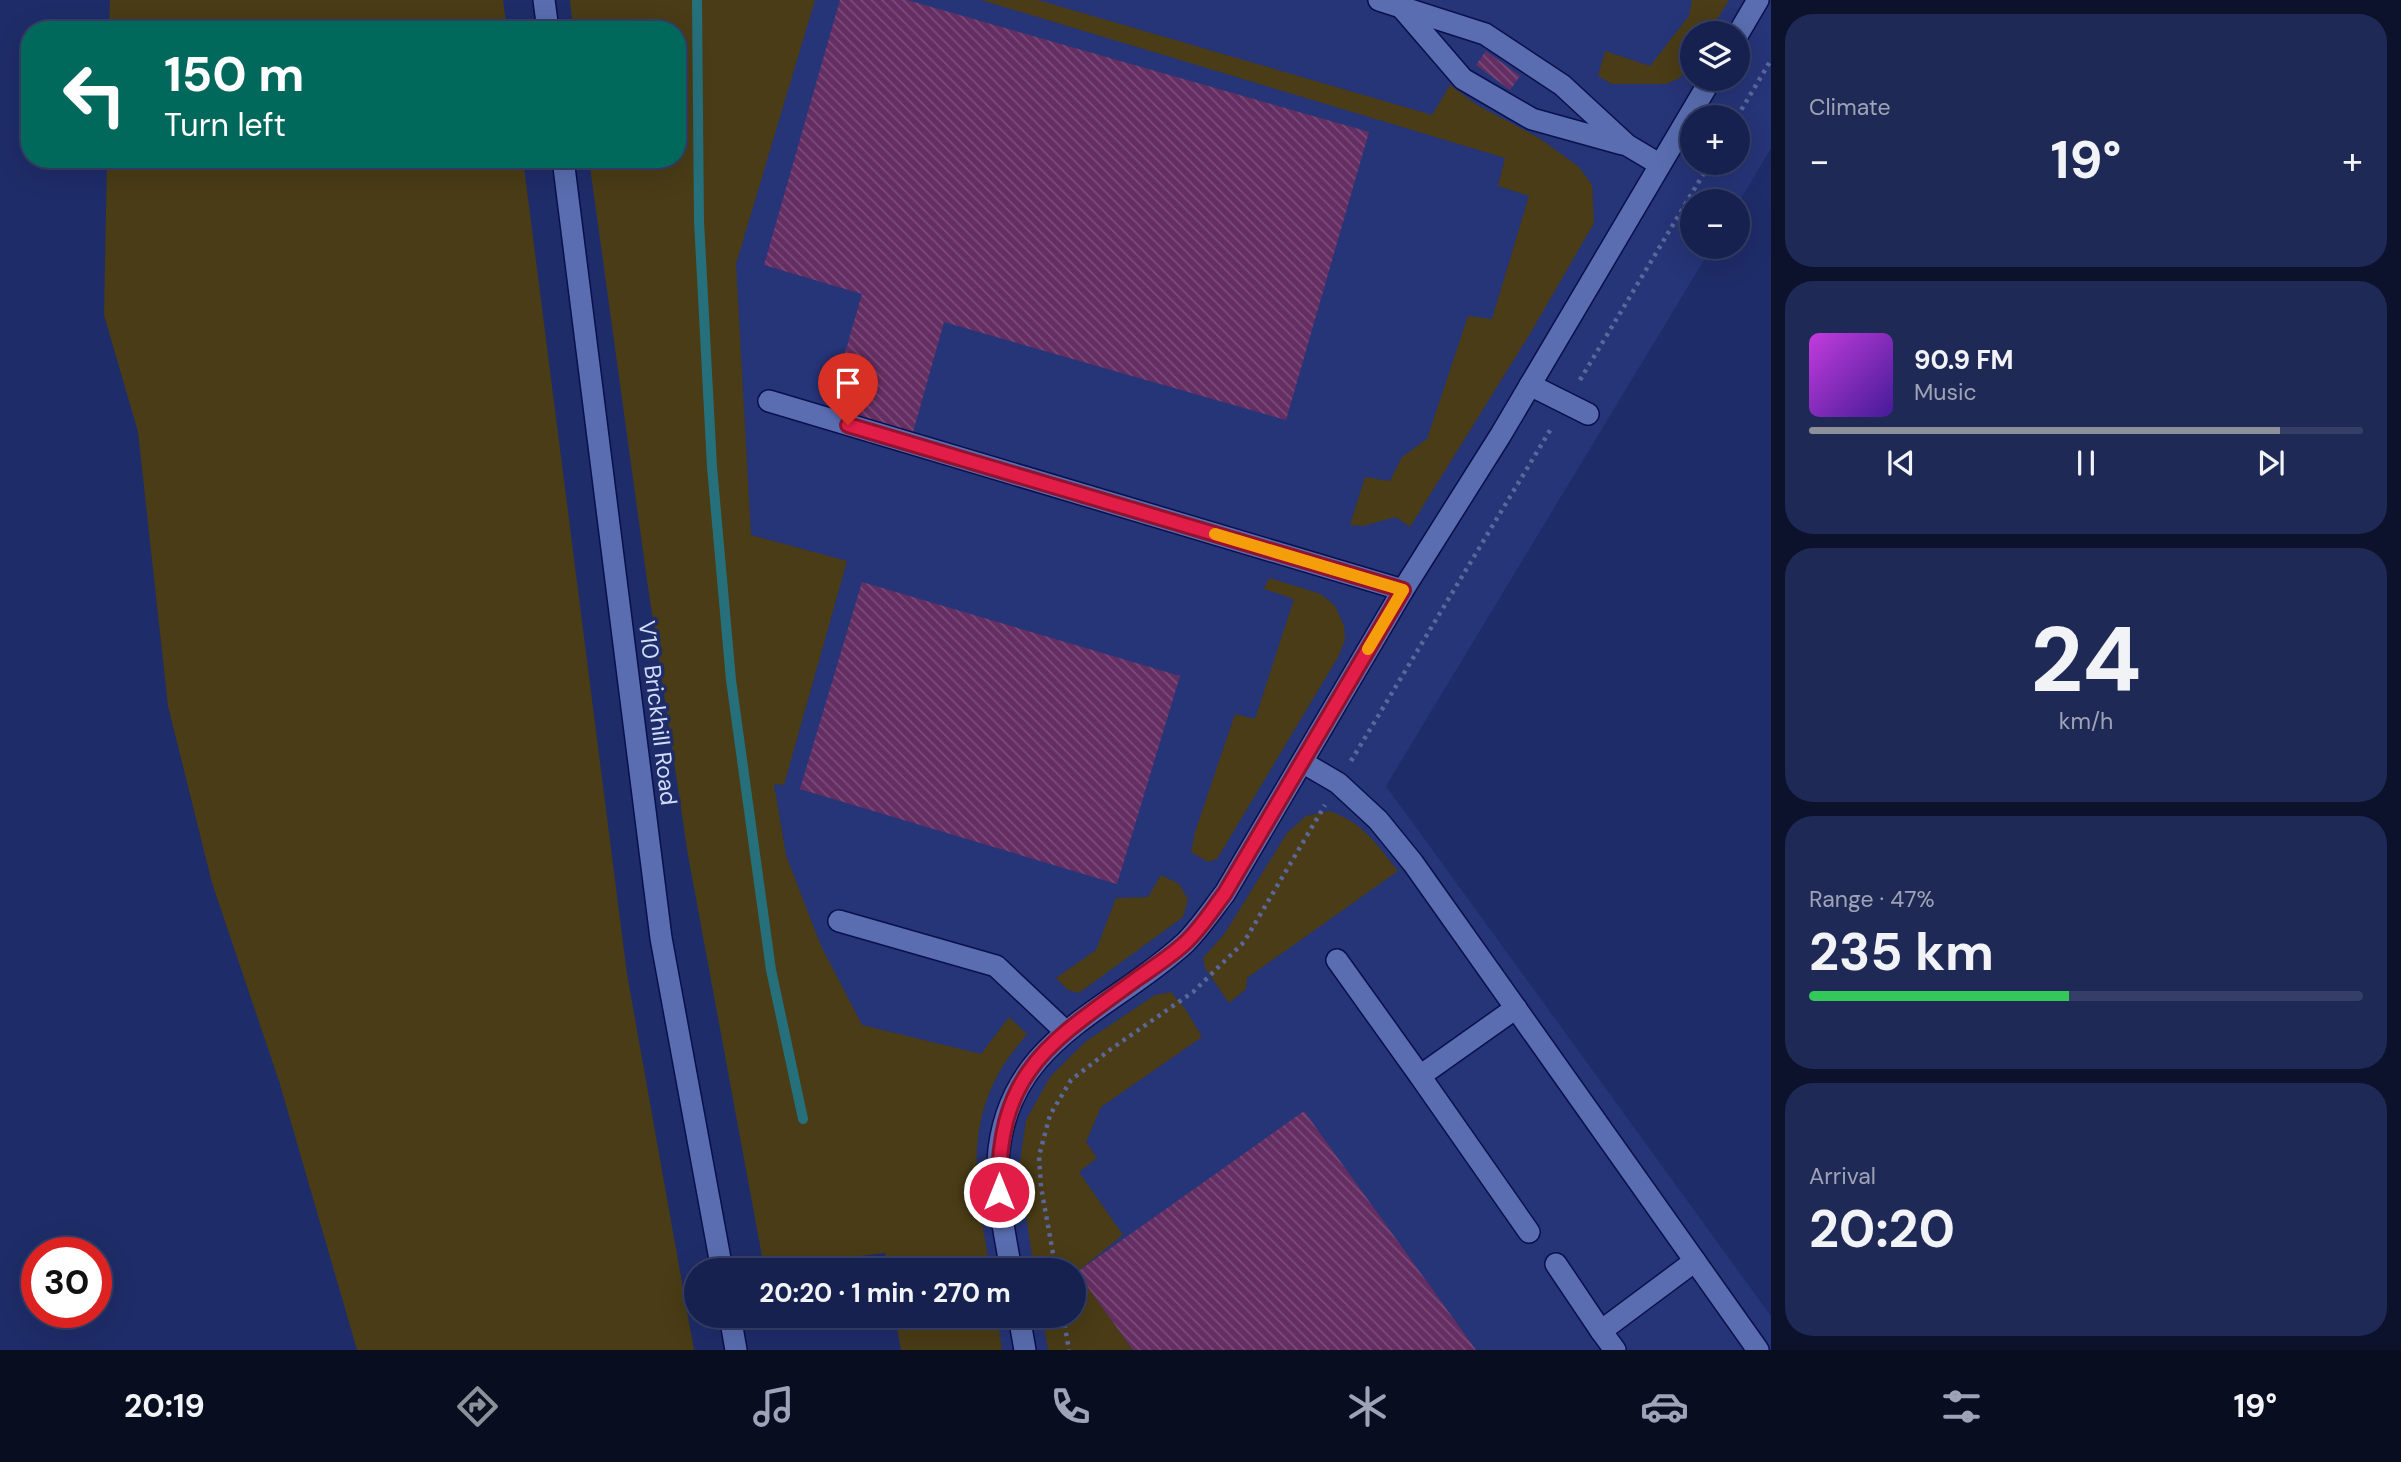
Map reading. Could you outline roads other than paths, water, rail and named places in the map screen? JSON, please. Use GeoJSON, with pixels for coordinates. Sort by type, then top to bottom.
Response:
{"type":"FeatureCollection","features":[{"type":"Feature","properties":{"kind":"street"},"geometry":{"type":"LineString","coordinates":[[544,0],[547,21]]}},
{"type":"Feature","properties":{"kind":"street"},"geometry":{"type":"LineString","coordinates":[[1379,0],[1485,34],[1562,85],[1627,145],[1659,164]]}},
{"type":"Feature","properties":{"kind":"street"},"geometry":{"type":"LineString","coordinates":[[1746,21],[1758,0]]}},
{"type":"Feature","properties":{"kind":"street"},"geometry":{"type":"LineString","coordinates":[[1401,7],[1462,79],[1532,119],[1627,145]]}},
{"type":"Feature","properties":{"kind":"street"},"geometry":{"type":"LineString","coordinates":[[1009,1258],[999,1192],[998,1160],[1002,1132],[1013,1097],[1033,1063],[1065,1031],[1168,956],[1202,925],[1225,893],[1403,590],[1530,385],[1704,91]]}},
{"type":"Feature","properties":{"kind":"street","name":"V10 Brickhill Road"},"geometry":{"type":"LineString","coordinates":[[564,168],[660,938],[720,1258]]}},
{"type":"Feature","properties":{"kind":"street"},"geometry":{"type":"LineString","coordinates":[[1530,385],[1588,414]]}},
{"type":"Feature","properties":{"kind":"street"},"geometry":{"type":"LineString","coordinates":[[769,401],[1403,590]]}},
{"type":"Feature","properties":{"kind":"street"},"geometry":{"type":"LineString","coordinates":[[1302,762],[1338,783],[1378,820],[1413,863],[1758,1350]]}},
{"type":"Feature","properties":{"kind":"street"},"geometry":{"type":"LineString","coordinates":[[839,921],[996,966],[1065,1031]]}},
{"type":"Feature","properties":{"kind":"street"},"geometry":{"type":"LineString","coordinates":[[1337,960],[1529,1232]]}},
{"type":"Feature","properties":{"kind":"street"},"geometry":{"type":"LineString","coordinates":[[1420,1076],[1516,1008]]}},
{"type":"Feature","properties":{"kind":"street"},"geometry":{"type":"LineString","coordinates":[[1601,1331],[1695,1261]]}},
{"type":"Feature","properties":{"kind":"street"},"geometry":{"type":"LineString","coordinates":[[1556,1264],[1615,1350]]}},
{"type":"Feature","properties":{"kind":"street"},"geometry":{"type":"LineString","coordinates":[[732,1328],[737,1350]]}},
{"type":"Feature","properties":{"kind":"street"},"geometry":{"type":"LineString","coordinates":[[1021,1328],[1025,1350]]}},
{"type":"Feature","properties":{"kind":"waterway"},"geometry":{"type":"LineString","coordinates":[[697,0],[699,221],[712,467],[731,680],[771,970],[803,1119]]}}]}
